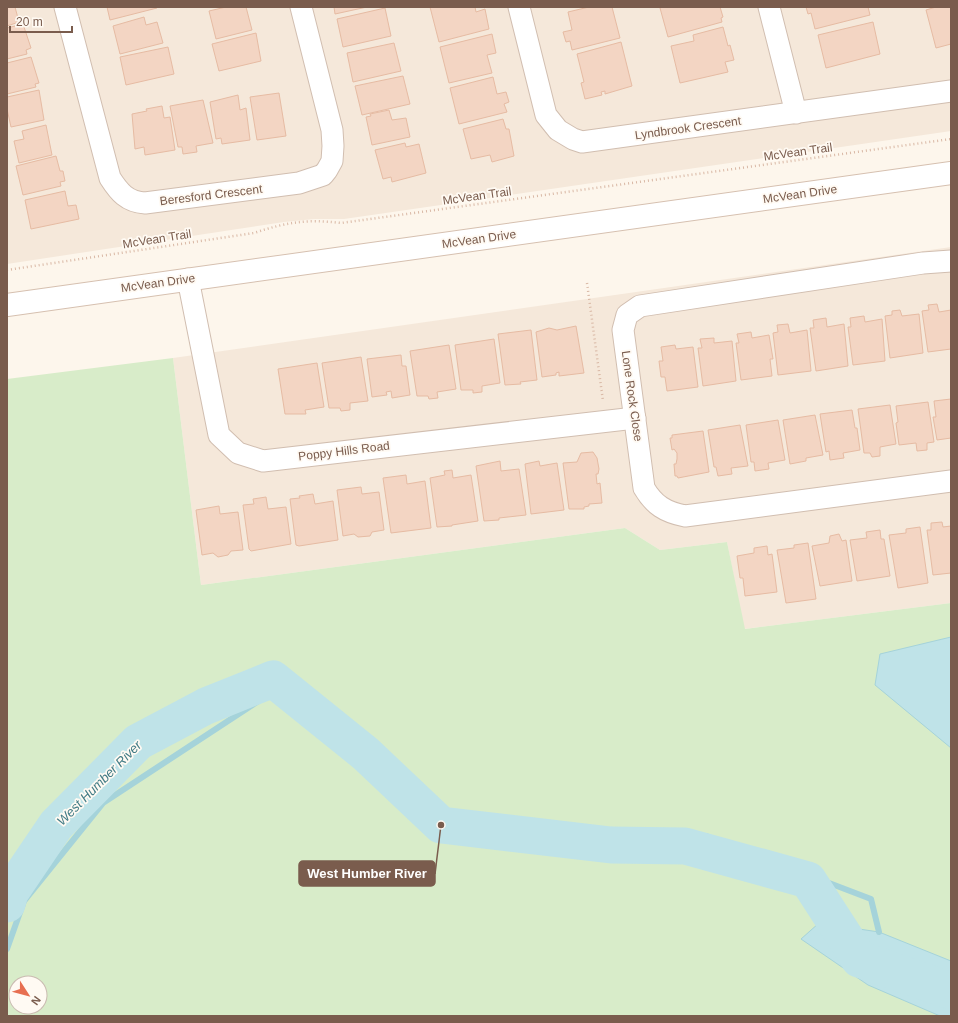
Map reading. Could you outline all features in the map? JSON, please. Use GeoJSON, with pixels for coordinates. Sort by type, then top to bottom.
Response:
{"type":"FeatureCollection","features":[{"type":"Feature","properties":{"kind":"main road","name":"McVean Drive"},"geometry":{"type":"LineString","coordinates":[[7,305],[951,173]]}},
{"type":"Feature","properties":{"kind":"street","name":"Beresford Crescent"},"geometry":{"type":"LineString","coordinates":[[65,7],[110,178],[125,197],[137,202],[145,203],[299,183],[323,175],[327,170],[332,161],[332,130],[301,7]]}},
{"type":"Feature","properties":{"kind":"street","name":"Lyndbrook Crescent"},"geometry":{"type":"LineString","coordinates":[[518,7],[546,115],[555,127],[573,139],[582,142],[951,91]]}},
{"type":"Feature","properties":{"kind":"street"},"geometry":{"type":"LineString","coordinates":[[769,7],[796,113]]}},
{"type":"Feature","properties":{"kind":"street","name":"Lone Rock Close"},"geometry":{"type":"LineString","coordinates":[[951,261],[923,262],[640,306],[627,315],[623,330],[644,488],[651,499],[660,508],[672,514],[685,516],[951,481]]}},
{"type":"Feature","properties":{"kind":"street","name":"Poppy Hills Road"},"geometry":{"type":"LineString","coordinates":[[188,279],[220,435],[238,454],[263,461],[635,418]]}},
{"type":"Feature","properties":{"kind":"path","name":"McVean Trail"},"geometry":{"type":"LineString","coordinates":[[7,270],[254,233],[281,224],[315,220],[341,223],[951,139]]}},
{"type":"Feature","properties":{"kind":"path"},"geometry":{"type":"LineString","coordinates":[[587,283],[606,421]]}},
{"type":"Feature","properties":{"kind":"shaded area"},"geometry":{"type":"Polygon","coordinates":[[[7,7],[951,7],[951,131],[344,219],[314,219],[284,222],[7,264],[7,7]]]}},
{"type":"Feature","properties":{"kind":"shaded area"},"geometry":{"type":"Polygon","coordinates":[[[951,247],[951,603],[744,629],[727,542],[660,550],[625,528],[201,585],[173,358],[951,247]]]}},
{"type":"Feature","properties":{"kind":"green space"},"geometry":{"type":"Polygon","coordinates":[[[173,358],[201,585],[625,528],[660,550],[727,542],[745,629],[951,603],[951,1016],[7,1016],[7,379],[173,358]]]}},
{"type":"Feature","properties":{"kind":"water"},"geometry":{"type":"Polygon","coordinates":[[[951,637],[951,748],[875,685],[880,654],[951,637]]]}},
{"type":"Feature","properties":{"kind":"water"},"geometry":{"type":"Polygon","coordinates":[[[819,923],[879,932],[951,961],[951,1016],[940,1016],[868,985],[801,939],[819,923]]]}},
{"type":"Feature","properties":{"kind":"building"},"geometry":{"type":"Polygon","coordinates":[[[7,7],[15,7],[19,22],[7,26],[7,7]]]}},
{"type":"Feature","properties":{"kind":"building"},"geometry":{"type":"Polygon","coordinates":[[[107,7],[157,7],[157,8],[110,20],[107,7]]]}},
{"type":"Feature","properties":{"kind":"building"},"geometry":{"type":"Polygon","coordinates":[[[226,7],[246,7],[252,30],[216,39],[209,11],[226,7]]]}},
{"type":"Feature","properties":{"kind":"building"},"geometry":{"type":"Polygon","coordinates":[[[334,7],[367,7],[335,14],[334,7]]]}},
{"type":"Feature","properties":{"kind":"building"},"geometry":{"type":"Polygon","coordinates":[[[430,7],[475,7],[476,12],[485,9],[489,29],[439,42],[430,7]]]}},
{"type":"Feature","properties":{"kind":"building"},"geometry":{"type":"Polygon","coordinates":[[[589,7],[612,7],[620,38],[572,50],[570,41],[566,42],[563,32],[572,30],[568,12],[589,7]]]}},
{"type":"Feature","properties":{"kind":"building"},"geometry":{"type":"Polygon","coordinates":[[[720,7],[723,17],[721,18],[722,22],[668,37],[660,8],[720,7]]]}},
{"type":"Feature","properties":{"kind":"building"},"geometry":{"type":"Polygon","coordinates":[[[806,7],[868,7],[870,15],[815,29],[811,13],[808,14],[806,7]]]}},
{"type":"Feature","properties":{"kind":"building"},"geometry":{"type":"Polygon","coordinates":[[[936,7],[951,7],[951,44],[936,48],[926,10],[936,7]]]}},
{"type":"Feature","properties":{"kind":"building"},"geometry":{"type":"Polygon","coordinates":[[[385,8],[391,36],[343,47],[337,19],[385,8]]]}},
{"type":"Feature","properties":{"kind":"building"},"geometry":{"type":"Polygon","coordinates":[[[144,17],[146,25],[157,22],[163,43],[120,54],[113,26],[144,17]]]}},
{"type":"Feature","properties":{"kind":"building"},"geometry":{"type":"Polygon","coordinates":[[[873,22],[880,54],[826,68],[818,35],[873,22]]]}},
{"type":"Feature","properties":{"kind":"building"},"geometry":{"type":"Polygon","coordinates":[[[23,24],[31,48],[26,50],[27,54],[7,59],[7,28],[23,24]]]}},
{"type":"Feature","properties":{"kind":"building"},"geometry":{"type":"Polygon","coordinates":[[[723,27],[728,46],[730,45],[734,60],[725,62],[728,72],[680,83],[671,46],[694,41],[693,35],[723,27]]]}},
{"type":"Feature","properties":{"kind":"building"},"geometry":{"type":"Polygon","coordinates":[[[256,33],[261,61],[219,71],[212,44],[256,33]]]}},
{"type":"Feature","properties":{"kind":"building"},"geometry":{"type":"Polygon","coordinates":[[[492,34],[496,53],[487,55],[492,73],[449,83],[440,47],[492,34]]]}},
{"type":"Feature","properties":{"kind":"building"},"geometry":{"type":"Polygon","coordinates":[[[621,42],[632,86],[605,94],[605,91],[601,92],[602,95],[585,99],[581,83],[584,82],[577,54],[621,42]]]}},
{"type":"Feature","properties":{"kind":"building"},"geometry":{"type":"Polygon","coordinates":[[[394,43],[401,71],[353,82],[347,53],[394,43]]]}},
{"type":"Feature","properties":{"kind":"building"},"geometry":{"type":"Polygon","coordinates":[[[168,47],[174,74],[126,85],[120,57],[168,47]]]}},
{"type":"Feature","properties":{"kind":"building"},"geometry":{"type":"Polygon","coordinates":[[[31,57],[39,83],[35,84],[36,87],[7,94],[7,63],[31,57]]]}},
{"type":"Feature","properties":{"kind":"building"},"geometry":{"type":"Polygon","coordinates":[[[403,76],[410,104],[362,115],[355,86],[403,76]]]}},
{"type":"Feature","properties":{"kind":"building"},"geometry":{"type":"Polygon","coordinates":[[[493,77],[497,94],[506,92],[509,102],[504,104],[507,112],[459,124],[450,88],[493,77]]]}},
{"type":"Feature","properties":{"kind":"building"},"geometry":{"type":"Polygon","coordinates":[[[39,90],[44,120],[11,127],[7,109],[7,97],[39,90]]]}},
{"type":"Feature","properties":{"kind":"building"},"geometry":{"type":"Polygon","coordinates":[[[279,93],[286,136],[257,140],[250,97],[279,93]]]}},
{"type":"Feature","properties":{"kind":"building"},"geometry":{"type":"Polygon","coordinates":[[[238,95],[240,110],[246,108],[250,140],[222,144],[221,138],[216,139],[210,102],[238,95]]]}},
{"type":"Feature","properties":{"kind":"building"},"geometry":{"type":"Polygon","coordinates":[[[203,100],[213,143],[196,146],[197,152],[183,154],[182,147],[178,147],[170,106],[203,100]]]}},
{"type":"Feature","properties":{"kind":"building"},"geometry":{"type":"Polygon","coordinates":[[[162,106],[164,118],[170,117],[175,150],[145,155],[144,147],[135,149],[132,114],[147,111],[146,109],[162,106]]]}},
{"type":"Feature","properties":{"kind":"building"},"geometry":{"type":"Polygon","coordinates":[[[389,110],[392,120],[406,118],[410,137],[372,145],[366,117],[371,116],[370,114],[389,110]]]}},
{"type":"Feature","properties":{"kind":"building"},"geometry":{"type":"Polygon","coordinates":[[[503,119],[506,129],[509,129],[514,156],[492,162],[490,155],[471,159],[463,129],[503,119]]]}},
{"type":"Feature","properties":{"kind":"building"},"geometry":{"type":"Polygon","coordinates":[[[46,125],[52,155],[19,163],[14,141],[24,139],[22,131],[46,125]]]}},
{"type":"Feature","properties":{"kind":"building"},"geometry":{"type":"Polygon","coordinates":[[[405,143],[406,147],[419,144],[426,173],[392,182],[391,177],[383,179],[375,150],[405,143]]]}},
{"type":"Feature","properties":{"kind":"building"},"geometry":{"type":"Polygon","coordinates":[[[56,156],[60,171],[63,171],[65,181],[60,182],[61,186],[23,195],[16,166],[56,156]]]}},
{"type":"Feature","properties":{"kind":"building"},"geometry":{"type":"Polygon","coordinates":[[[65,191],[68,206],[76,205],[79,219],[31,229],[25,200],[65,191]]]}},
{"type":"Feature","properties":{"kind":"building"},"geometry":{"type":"Polygon","coordinates":[[[937,304],[939,312],[951,310],[951,349],[928,352],[922,311],[929,310],[928,305],[937,304]]]}},
{"type":"Feature","properties":{"kind":"building"},"geometry":{"type":"Polygon","coordinates":[[[900,310],[902,316],[919,314],[923,353],[890,358],[885,316],[892,315],[892,311],[900,310]]]}},
{"type":"Feature","properties":{"kind":"building"},"geometry":{"type":"Polygon","coordinates":[[[864,316],[865,322],[882,319],[885,361],[853,365],[848,327],[851,327],[850,318],[864,316]]]}},
{"type":"Feature","properties":{"kind":"building"},"geometry":{"type":"Polygon","coordinates":[[[826,318],[827,327],[844,324],[848,366],[816,371],[810,328],[814,328],[813,320],[826,318]]]}},
{"type":"Feature","properties":{"kind":"building"},"geometry":{"type":"Polygon","coordinates":[[[788,324],[790,333],[807,330],[811,371],[778,375],[773,333],[778,332],[777,325],[788,324]]]}},
{"type":"Feature","properties":{"kind":"building"},"geometry":{"type":"Polygon","coordinates":[[[576,326],[584,373],[559,376],[559,372],[556,373],[556,375],[542,377],[536,332],[549,328],[557,330],[576,326]]]}},
{"type":"Feature","properties":{"kind":"building"},"geometry":{"type":"Polygon","coordinates":[[[531,330],[537,380],[520,382],[521,384],[505,385],[498,334],[531,330]]]}},
{"type":"Feature","properties":{"kind":"building"},"geometry":{"type":"Polygon","coordinates":[[[751,332],[752,338],[769,335],[773,359],[770,359],[772,376],[741,380],[736,343],[739,343],[737,334],[751,332]]]}},
{"type":"Feature","properties":{"kind":"building"},"geometry":{"type":"Polygon","coordinates":[[[714,338],[714,343],[732,341],[736,381],[703,386],[698,348],[702,348],[700,339],[714,338]]]}},
{"type":"Feature","properties":{"kind":"building"},"geometry":{"type":"Polygon","coordinates":[[[494,339],[500,383],[482,386],[482,392],[473,393],[473,390],[461,390],[455,345],[494,339]]]}},
{"type":"Feature","properties":{"kind":"building"},"geometry":{"type":"Polygon","coordinates":[[[449,345],[456,389],[437,392],[438,398],[429,399],[428,396],[417,396],[410,351],[449,345]]]}},
{"type":"Feature","properties":{"kind":"building"},"geometry":{"type":"Polygon","coordinates":[[[675,345],[676,349],[693,347],[698,387],[667,391],[665,377],[661,377],[659,361],[663,361],[661,347],[675,345]]]}},
{"type":"Feature","properties":{"kind":"building"},"geometry":{"type":"Polygon","coordinates":[[[401,355],[402,366],[406,366],[410,395],[392,398],[391,391],[386,392],[387,395],[372,397],[367,359],[401,355]]]}},
{"type":"Feature","properties":{"kind":"building"},"geometry":{"type":"Polygon","coordinates":[[[361,357],[368,401],[350,403],[350,410],[341,411],[340,408],[329,408],[322,363],[361,357]]]}},
{"type":"Feature","properties":{"kind":"building"},"geometry":{"type":"Polygon","coordinates":[[[317,363],[324,407],[305,410],[306,414],[285,414],[278,369],[317,363]]]}},
{"type":"Feature","properties":{"kind":"building"},"geometry":{"type":"Polygon","coordinates":[[[951,399],[951,438],[937,440],[933,417],[936,417],[934,401],[951,399]]]}},
{"type":"Feature","properties":{"kind":"building"},"geometry":{"type":"Polygon","coordinates":[[[928,402],[934,442],[927,443],[927,450],[917,451],[916,443],[899,445],[896,423],[898,422],[896,406],[928,402]]]}},
{"type":"Feature","properties":{"kind":"building"},"geometry":{"type":"Polygon","coordinates":[[[890,405],[896,444],[880,447],[880,456],[872,457],[870,453],[864,453],[858,409],[890,405]]]}},
{"type":"Feature","properties":{"kind":"building"},"geometry":{"type":"Polygon","coordinates":[[[852,410],[855,428],[857,428],[860,450],[843,453],[844,458],[830,460],[829,451],[826,452],[820,414],[852,410]]]}},
{"type":"Feature","properties":{"kind":"building"},"geometry":{"type":"Polygon","coordinates":[[[815,415],[823,455],[806,458],[806,461],[790,464],[783,420],[815,415]]]}},
{"type":"Feature","properties":{"kind":"building"},"geometry":{"type":"Polygon","coordinates":[[[778,420],[785,460],[768,463],[769,469],[755,471],[754,462],[751,462],[746,425],[778,420]]]}},
{"type":"Feature","properties":{"kind":"building"},"geometry":{"type":"Polygon","coordinates":[[[740,425],[748,466],[731,468],[732,474],[718,476],[716,467],[714,467],[708,430],[740,425]]]}},
{"type":"Feature","properties":{"kind":"building"},"geometry":{"type":"Polygon","coordinates":[[[703,431],[709,472],[678,478],[675,476],[674,464],[676,464],[677,453],[674,449],[672,450],[670,438],[672,438],[672,435],[703,431]]]}},
{"type":"Feature","properties":{"kind":"building"},"geometry":{"type":"Polygon","coordinates":[[[593,452],[597,458],[599,469],[598,474],[596,474],[597,484],[600,483],[602,503],[589,504],[589,506],[584,507],[584,509],[569,509],[563,463],[577,462],[581,453],[593,452]]]}},
{"type":"Feature","properties":{"kind":"building"},"geometry":{"type":"Polygon","coordinates":[[[500,461],[501,471],[519,469],[526,515],[484,521],[476,466],[500,461]]]}},
{"type":"Feature","properties":{"kind":"building"},"geometry":{"type":"Polygon","coordinates":[[[539,461],[540,466],[557,463],[564,510],[531,514],[525,464],[539,461]]]}},
{"type":"Feature","properties":{"kind":"building"},"geometry":{"type":"Polygon","coordinates":[[[452,470],[453,478],[471,475],[478,521],[437,527],[430,478],[445,475],[444,471],[452,470]]]}},
{"type":"Feature","properties":{"kind":"building"},"geometry":{"type":"Polygon","coordinates":[[[406,475],[407,484],[425,481],[431,528],[391,533],[383,478],[406,475]]]}},
{"type":"Feature","properties":{"kind":"building"},"geometry":{"type":"Polygon","coordinates":[[[361,487],[362,494],[379,492],[384,530],[372,532],[370,536],[358,537],[354,534],[343,536],[337,490],[361,487]]]}},
{"type":"Feature","properties":{"kind":"building"},"geometry":{"type":"Polygon","coordinates":[[[313,494],[315,504],[333,501],[338,540],[299,546],[296,545],[290,499],[313,494]]]}},
{"type":"Feature","properties":{"kind":"building"},"geometry":{"type":"Polygon","coordinates":[[[266,497],[268,509],[286,507],[291,544],[251,551],[249,549],[243,505],[254,504],[253,499],[266,497]]]}},
{"type":"Feature","properties":{"kind":"building"},"geometry":{"type":"Polygon","coordinates":[[[219,506],[220,514],[238,512],[243,550],[231,551],[228,555],[218,557],[213,553],[202,555],[196,510],[219,506]]]}},
{"type":"Feature","properties":{"kind":"building"},"geometry":{"type":"Polygon","coordinates":[[[942,522],[943,527],[951,526],[951,573],[933,575],[927,530],[931,530],[931,523],[942,522]]]}},
{"type":"Feature","properties":{"kind":"building"},"geometry":{"type":"Polygon","coordinates":[[[920,527],[928,583],[898,588],[889,535],[906,533],[906,529],[920,527]]]}},
{"type":"Feature","properties":{"kind":"building"},"geometry":{"type":"Polygon","coordinates":[[[880,530],[881,539],[884,539],[890,576],[857,581],[850,540],[867,538],[866,532],[880,530]]]}},
{"type":"Feature","properties":{"kind":"building"},"geometry":{"type":"Polygon","coordinates":[[[839,534],[842,541],[846,540],[852,581],[820,586],[812,546],[829,543],[830,536],[839,534]]]}},
{"type":"Feature","properties":{"kind":"building"},"geometry":{"type":"Polygon","coordinates":[[[808,543],[816,599],[786,603],[777,550],[794,548],[794,545],[808,543]]]}},
{"type":"Feature","properties":{"kind":"building"},"geometry":{"type":"Polygon","coordinates":[[[767,546],[768,555],[772,554],[777,592],[745,596],[743,578],[740,578],[737,556],[754,553],[754,548],[767,546]]]}},
{"type":"Feature","properties":{"kind":"waterway","name":"West Humber River"},"geometry":{"type":"LineString","coordinates":[[7,904],[10,893],[56,825],[138,742],[206,706],[273,679],[366,754],[441,825],[611,845],[685,846],[808,880],[859,959],[951,991]]}},
{"type":"Feature","properties":{"kind":"waterway","name":"West Humber River"},"geometry":{"type":"LineString","coordinates":[[7,949],[24,901],[103,803],[269,694],[301,699],[344,726],[399,787],[464,831],[527,849],[619,850],[706,836],[871,899],[879,932]]}},
{"type":"Feature","properties":{"kind":"place","name":"West Humber River"},"geometry":{"type":"Point","coordinates":[441,825]}}]}
